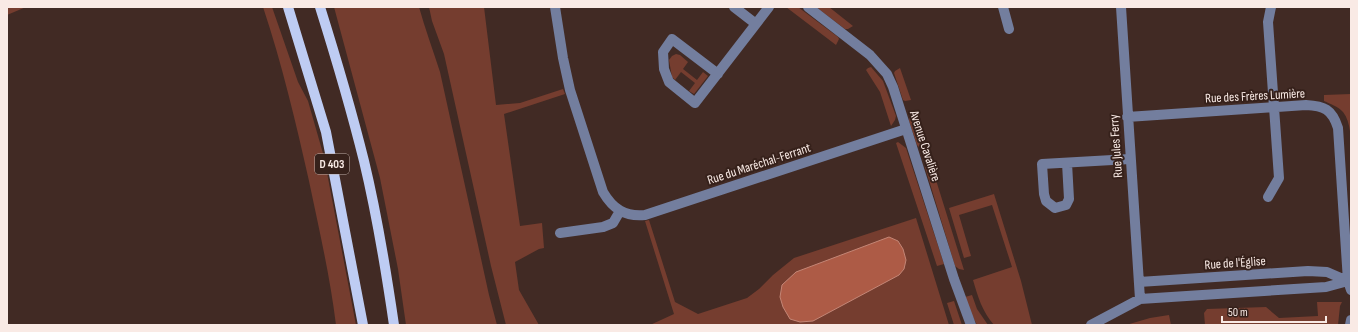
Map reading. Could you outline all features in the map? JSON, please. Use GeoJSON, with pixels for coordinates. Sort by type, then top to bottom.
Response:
{"type":"FeatureCollection","features":[{"type":"Feature","properties":{"kind":"main road","name":"D 403"},"geometry":{"type":"LineString","coordinates":[[288,7],[326,132],[363,325]]}},
{"type":"Feature","properties":{"kind":"main road","name":"D 403"},"geometry":{"type":"LineString","coordinates":[[320,7],[364,162],[386,272],[394,325]]}},
{"type":"Feature","properties":{"kind":"street"},"geometry":{"type":"LineString","coordinates":[[555,7],[563,58],[573,97],[603,192],[609,203],[620,211],[613,223],[603,227],[560,233]]}},
{"type":"Feature","properties":{"kind":"street"},"geometry":{"type":"LineString","coordinates":[[734,7],[756,24]]}},
{"type":"Feature","properties":{"kind":"street"},"geometry":{"type":"LineString","coordinates":[[718,74],[672,39],[663,52],[664,69],[668,82],[695,103],[718,74],[769,7]]}},
{"type":"Feature","properties":{"kind":"street","name":"Avenue Cavalière"},"geometry":{"type":"LineString","coordinates":[[808,7],[870,55],[887,74],[893,87],[956,285],[971,325]]}},
{"type":"Feature","properties":{"kind":"street"},"geometry":{"type":"LineString","coordinates":[[1003,7],[1009,29]]}},
{"type":"Feature","properties":{"kind":"street","name":"Rue Jules Ferry"},"geometry":{"type":"LineString","coordinates":[[1121,7],[1139,282]]}},
{"type":"Feature","properties":{"kind":"street"},"geometry":{"type":"LineString","coordinates":[[1268,197],[1279,178],[1268,22],[1271,7]]}},
{"type":"Feature","properties":{"kind":"street","name":"Rue des Frères Lumière"},"geometry":{"type":"LineString","coordinates":[[1127,117],[1306,105],[1321,106],[1335,119],[1338,128],[1350,285]]}},
{"type":"Feature","properties":{"kind":"street","name":"Rue du Maréchal-Ferrant"},"geometry":{"type":"LineString","coordinates":[[620,211],[636,216],[645,215],[906,129]]}},
{"type":"Feature","properties":{"kind":"street"},"geometry":{"type":"LineString","coordinates":[[1067,163],[1069,199],[1066,204],[1055,208],[1046,201],[1044,194],[1042,164],[1130,159]]}},
{"type":"Feature","properties":{"kind":"street","name":"Rue de l'Église"},"geometry":{"type":"LineString","coordinates":[[1139,282],[1308,271],[1327,272],[1350,285]]}},
{"type":"Feature","properties":{"kind":"street"},"geometry":{"type":"LineString","coordinates":[[1139,282],[1140,299]]}},
{"type":"Feature","properties":{"kind":"street"},"geometry":{"type":"LineString","coordinates":[[1091,325],[1140,299],[1350,285]]}},
{"type":"Feature","properties":{"kind":"street"},"geometry":{"type":"LineString","coordinates":[[1350,325],[1351,320]]}},
{"type":"Feature","properties":{"kind":"shaded area"},"geometry":{"type":"Polygon","coordinates":[[[7,7],[26,7],[7,15],[7,7]]]}},
{"type":"Feature","properties":{"kind":"shaded area"},"geometry":{"type":"Polygon","coordinates":[[[263,7],[272,7],[298,82],[308,101],[324,157],[356,325],[336,325],[320,235],[294,115],[263,7]]]}},
{"type":"Feature","properties":{"kind":"shaded area"},"geometry":{"type":"Polygon","coordinates":[[[334,7],[419,7],[440,72],[489,295],[497,325],[406,325],[398,269],[380,178],[334,7]]]}},
{"type":"Feature","properties":{"kind":"shaded area"},"geometry":{"type":"Polygon","coordinates":[[[429,7],[484,7],[496,105],[520,103],[563,89],[565,94],[504,114],[520,226],[542,223],[544,248],[539,249],[515,262],[519,290],[539,325],[506,325],[491,266],[444,54],[432,21],[429,7]]]}},
{"type":"Feature","properties":{"kind":"shaded area"},"geometry":{"type":"Polygon","coordinates":[[[786,7],[798,7],[838,37],[839,39],[836,45],[786,7]]]}},
{"type":"Feature","properties":{"kind":"shaded area"},"geometry":{"type":"Polygon","coordinates":[[[816,7],[829,7],[853,26],[845,29],[816,7]]]}},
{"type":"Feature","properties":{"kind":"shaded area"},"geometry":{"type":"Polygon","coordinates":[[[676,54],[680,55],[688,62],[683,69],[697,80],[703,72],[708,76],[694,94],[689,91],[695,83],[681,72],[675,80],[672,77],[669,60],[676,54]]]}},
{"type":"Feature","properties":{"kind":"shaded area"},"geometry":{"type":"Polygon","coordinates":[[[871,67],[883,81],[896,116],[891,126],[880,92],[866,70],[871,67]]]}},
{"type":"Feature","properties":{"kind":"shaded area"},"geometry":{"type":"Polygon","coordinates":[[[900,68],[911,100],[903,100],[894,73],[900,68]]]}},
{"type":"Feature","properties":{"kind":"shaded area"},"geometry":{"type":"Polygon","coordinates":[[[1351,94],[1351,142],[1346,116],[1339,108],[1324,101],[1324,95],[1351,94]]]}},
{"type":"Feature","properties":{"kind":"shaded area"},"geometry":{"type":"Polygon","coordinates":[[[915,114],[925,144],[919,147],[909,121],[910,116],[915,114]]]}},
{"type":"Feature","properties":{"kind":"shaded area"},"geometry":{"type":"Polygon","coordinates":[[[898,142],[906,148],[944,264],[937,266],[896,143],[898,142]]]}},
{"type":"Feature","properties":{"kind":"shaded area"},"geometry":{"type":"Polygon","coordinates":[[[931,164],[964,270],[955,266],[925,167],[931,164]]]}},
{"type":"Feature","properties":{"kind":"shaded area"},"geometry":{"type":"Polygon","coordinates":[[[994,194],[1021,281],[1032,325],[994,325],[983,309],[973,280],[1012,267],[992,205],[959,215],[971,256],[964,258],[949,208],[994,194]]]}},
{"type":"Feature","properties":{"kind":"shaded area"},"geometry":{"type":"Polygon","coordinates":[[[916,218],[949,325],[650,325],[674,314],[645,221],[649,220],[675,302],[698,314],[747,298],[794,258],[916,218]]]}},
{"type":"Feature","properties":{"kind":"shaded area"},"geometry":{"type":"Polygon","coordinates":[[[889,237],[898,241],[903,249],[906,260],[904,269],[899,275],[813,321],[800,322],[790,319],[783,307],[780,297],[782,285],[796,272],[889,237]]]}},
{"type":"Feature","properties":{"kind":"shaded area"},"geometry":{"type":"Polygon","coordinates":[[[972,295],[977,309],[988,325],[977,325],[965,297],[972,295]]]}},
{"type":"Feature","properties":{"kind":"shaded area"},"geometry":{"type":"Polygon","coordinates":[[[954,301],[962,325],[954,325],[947,303],[954,301]]]}},
{"type":"Feature","properties":{"kind":"shaded area"},"geometry":{"type":"Polygon","coordinates":[[[1317,302],[1342,302],[1340,306],[1338,325],[1205,325],[1204,313],[1207,309],[1266,307],[1279,318],[1318,316],[1317,302]]]}},
{"type":"Feature","properties":{"kind":"shaded area"},"geometry":{"type":"Polygon","coordinates":[[[1169,315],[1171,325],[1126,325],[1150,318],[1169,315]]]}}]}
